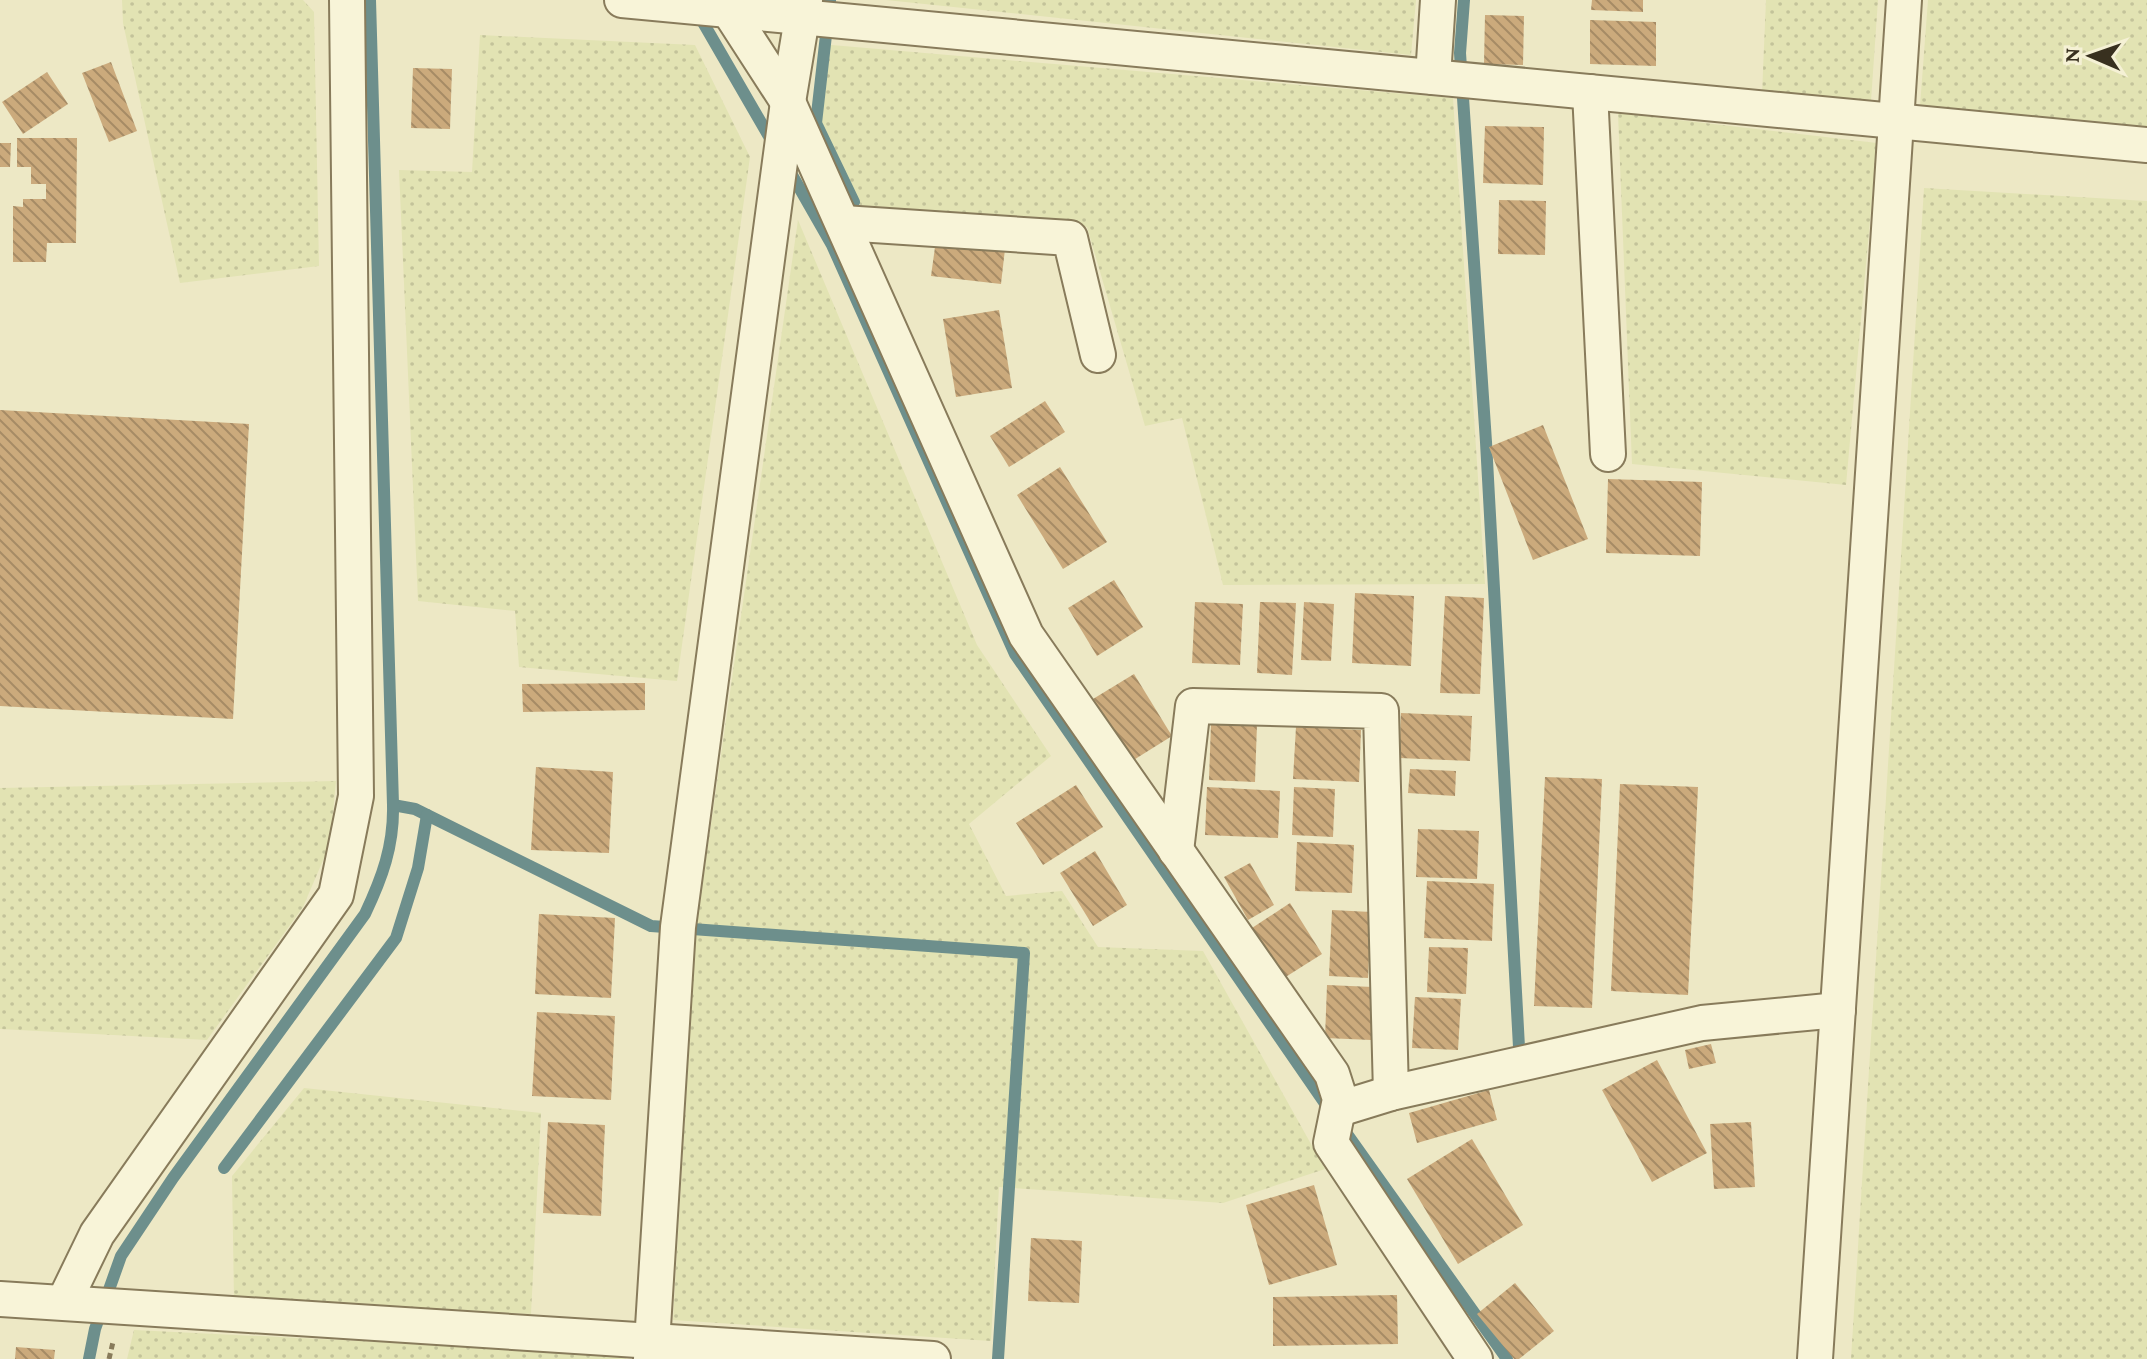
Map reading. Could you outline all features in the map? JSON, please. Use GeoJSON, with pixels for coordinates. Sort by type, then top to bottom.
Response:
{"type":"FeatureCollection","features":[{"type":"Feature","properties":{"kind":"street"},"geometry":{"type":"LineString","coordinates":[[64,1302],[97,1234],[336,895],[356,796],[347,0]]}},
{"type":"Feature","properties":{"kind":"street"},"geometry":{"type":"LineString","coordinates":[[622,0],[804,9],[1433,77],[2147,145]]}},
{"type":"Feature","properties":{"kind":"street"},"geometry":{"type":"LineString","coordinates":[[1433,77],[1438,0]]}},
{"type":"Feature","properties":{"kind":"street"},"geometry":{"type":"LineString","coordinates":[[1815,1359],[1904,0]]}},
{"type":"Feature","properties":{"kind":"street"},"geometry":{"type":"LineString","coordinates":[[724,5],[788,102],[1026,635],[1332,1074],[1340,1099],[1331,1143],[1475,1359]]}},
{"type":"Feature","properties":{"kind":"street"},"geometry":{"type":"LineString","coordinates":[[652,1350],[678,927],[788,102],[804,9]]}},
{"type":"Feature","properties":{"kind":"street"},"geometry":{"type":"LineString","coordinates":[[1590,92],[1608,454]]}},
{"type":"Feature","properties":{"kind":"street"},"geometry":{"type":"LineString","coordinates":[[843,223],[1070,238],[1098,355]]}},
{"type":"Feature","properties":{"kind":"street"},"geometry":{"type":"LineString","coordinates":[[1176,851],[1193,706],[1381,711],[1391,1093]]}},
{"type":"Feature","properties":{"kind":"street"},"geometry":{"type":"LineString","coordinates":[[1339,1109],[1391,1093],[1702,1023],[1838,1010]]}},
{"type":"Feature","properties":{"kind":"street"},"geometry":{"type":"LineString","coordinates":[[0,1299],[652,1350],[933,1359]]}},
{"type":"Feature","properties":{"kind":"green space"},"geometry":{"type":"Polygon","coordinates":[[[122,0],[303,0],[314,12],[319,266],[180,283],[123,23],[122,0]]]}},
{"type":"Feature","properties":{"kind":"green space"},"geometry":{"type":"Polygon","coordinates":[[[886,0],[1416,0],[1411,55],[886,0]]]}},
{"type":"Feature","properties":{"kind":"green space"},"geometry":{"type":"Polygon","coordinates":[[[1766,0],[1878,0],[1871,101],[1762,94],[1766,0]]]}},
{"type":"Feature","properties":{"kind":"green space"},"geometry":{"type":"Polygon","coordinates":[[[1928,0],[2147,0],[2147,129],[1920,106],[1928,0]]]}},
{"type":"Feature","properties":{"kind":"green space"},"geometry":{"type":"Polygon","coordinates":[[[480,35],[695,45],[750,157],[677,681],[519,667],[515,611],[418,601],[399,170],[472,172],[480,35]]]}},
{"type":"Feature","properties":{"kind":"green space"},"geometry":{"type":"Polygon","coordinates":[[[820,44],[1453,98],[1485,584],[1223,585],[1182,418],[1145,426],[1087,227],[862,208],[812,115],[820,44]]]}},
{"type":"Feature","properties":{"kind":"green space"},"geometry":{"type":"Polygon","coordinates":[[[1618,113],[1877,143],[1846,485],[1632,464],[1618,113]]]}},
{"type":"Feature","properties":{"kind":"green space"},"geometry":{"type":"Polygon","coordinates":[[[1924,188],[2147,201],[2147,1359],[1851,1359],[1924,188]]]}},
{"type":"Feature","properties":{"kind":"green space"},"geometry":{"type":"Polygon","coordinates":[[[798,220],[977,645],[1051,756],[969,824],[1006,896],[1062,891],[1098,947],[1203,951],[1325,1169],[1223,1203],[999,1187],[991,1341],[673,1320],[696,929],[798,220]]]}},
{"type":"Feature","properties":{"kind":"green space"},"geometry":{"type":"Polygon","coordinates":[[[336,781],[330,844],[303,907],[207,1040],[0,1029],[0,788],[336,781]]]}},
{"type":"Feature","properties":{"kind":"green space"},"geometry":{"type":"Polygon","coordinates":[[[304,1088],[541,1113],[531,1314],[234,1301],[232,1176],[304,1088]]]}},
{"type":"Feature","properties":{"kind":"green space"},"geometry":{"type":"Polygon","coordinates":[[[134,1330],[627,1354],[626,1359],[127,1359],[134,1330]]]}},
{"type":"Feature","properties":{"kind":"building"},"geometry":{"type":"Polygon","coordinates":[[[1592,0],[1643,0],[1643,12],[1591,10],[1592,0]]]}},
{"type":"Feature","properties":{"kind":"building"},"geometry":{"type":"Polygon","coordinates":[[[1485,15],[1524,16],[1523,65],[1484,64],[1485,15]]]}},
{"type":"Feature","properties":{"kind":"building"},"geometry":{"type":"Polygon","coordinates":[[[1590,20],[1656,22],[1656,66],[1590,64],[1590,20]]]}},
{"type":"Feature","properties":{"kind":"building"},"geometry":{"type":"Polygon","coordinates":[[[111,62],[137,131],[109,142],[82,73],[111,62]]]}},
{"type":"Feature","properties":{"kind":"building"},"geometry":{"type":"Polygon","coordinates":[[[413,68],[452,69],[450,129],[411,128],[413,68]]]}},
{"type":"Feature","properties":{"kind":"building"},"geometry":{"type":"Polygon","coordinates":[[[47,72],[68,104],[23,134],[2,102],[47,72]]]}},
{"type":"Feature","properties":{"kind":"building"},"geometry":{"type":"Polygon","coordinates":[[[1485,126],[1544,127],[1543,185],[1483,183],[1485,126]]]}},
{"type":"Feature","properties":{"kind":"building"},"geometry":{"type":"Polygon","coordinates":[[[17,138],[77,138],[76,243],[47,243],[46,262],[13,262],[13,206],[23,207],[23,199],[46,199],[46,184],[31,184],[31,167],[17,167],[17,138]]]}},
{"type":"Feature","properties":{"kind":"building"},"geometry":{"type":"Polygon","coordinates":[[[0,143],[11,143],[10,167],[0,167],[0,143]]]}},
{"type":"Feature","properties":{"kind":"building"},"geometry":{"type":"Polygon","coordinates":[[[1499,200],[1546,201],[1545,255],[1498,254],[1499,200]]]}},
{"type":"Feature","properties":{"kind":"building"},"geometry":{"type":"Polygon","coordinates":[[[936,240],[1005,249],[1001,284],[931,276],[936,240]]]}},
{"type":"Feature","properties":{"kind":"building"},"geometry":{"type":"Polygon","coordinates":[[[999,310],[1012,388],[956,397],[943,319],[999,310]]]}},
{"type":"Feature","properties":{"kind":"building"},"geometry":{"type":"Polygon","coordinates":[[[1045,401],[1065,432],[1009,467],[990,436],[1045,401]]]}},
{"type":"Feature","properties":{"kind":"building"},"geometry":{"type":"Polygon","coordinates":[[[0,410],[249,424],[233,719],[0,706],[0,410]]]}},
{"type":"Feature","properties":{"kind":"building"},"geometry":{"type":"Polygon","coordinates":[[[1543,425],[1588,539],[1533,560],[1489,447],[1543,425]]]}},
{"type":"Feature","properties":{"kind":"building"},"geometry":{"type":"Polygon","coordinates":[[[1060,467],[1107,542],[1063,569],[1017,495],[1060,467]]]}},
{"type":"Feature","properties":{"kind":"building"},"geometry":{"type":"Polygon","coordinates":[[[1608,479],[1702,482],[1700,556],[1606,553],[1608,479]]]}},
{"type":"Feature","properties":{"kind":"building"},"geometry":{"type":"Polygon","coordinates":[[[1114,580],[1143,627],[1097,656],[1068,608],[1114,580]]]}},
{"type":"Feature","properties":{"kind":"building"},"geometry":{"type":"Polygon","coordinates":[[[1355,593],[1414,596],[1411,666],[1352,663],[1355,593]]]}},
{"type":"Feature","properties":{"kind":"building"},"geometry":{"type":"Polygon","coordinates":[[[1445,596],[1484,598],[1480,694],[1440,693],[1445,596]]]}},
{"type":"Feature","properties":{"kind":"building"},"geometry":{"type":"Polygon","coordinates":[[[1195,602],[1243,604],[1240,665],[1192,663],[1195,602]]]}},
{"type":"Feature","properties":{"kind":"building"},"geometry":{"type":"Polygon","coordinates":[[[1260,602],[1296,603],[1292,675],[1257,673],[1260,602]]]}},
{"type":"Feature","properties":{"kind":"building"},"geometry":{"type":"Polygon","coordinates":[[[1304,602],[1334,604],[1331,661],[1301,660],[1304,602]]]}},
{"type":"Feature","properties":{"kind":"building"},"geometry":{"type":"Polygon","coordinates":[[[1134,674],[1172,736],[1132,761],[1093,699],[1134,674]]]}},
{"type":"Feature","properties":{"kind":"building"},"geometry":{"type":"Polygon","coordinates":[[[645,683],[645,710],[523,712],[522,684],[645,683]]]}},
{"type":"Feature","properties":{"kind":"building"},"geometry":{"type":"Polygon","coordinates":[[[1401,713],[1472,716],[1470,761],[1399,758],[1401,713]]]}},
{"type":"Feature","properties":{"kind":"building"},"geometry":{"type":"Polygon","coordinates":[[[1211,723],[1257,724],[1255,782],[1209,780],[1211,723]]]}},
{"type":"Feature","properties":{"kind":"building"},"geometry":{"type":"Polygon","coordinates":[[[1296,727],[1361,730],[1359,782],[1293,779],[1296,727]]]}},
{"type":"Feature","properties":{"kind":"building"},"geometry":{"type":"Polygon","coordinates":[[[536,767],[613,772],[609,853],[531,850],[536,767]]]}},
{"type":"Feature","properties":{"kind":"building"},"geometry":{"type":"Polygon","coordinates":[[[1410,769],[1456,771],[1455,796],[1408,793],[1410,769]]]}},
{"type":"Feature","properties":{"kind":"building"},"geometry":{"type":"Polygon","coordinates":[[[1545,777],[1602,779],[1592,1008],[1534,1006],[1545,777]]]}},
{"type":"Feature","properties":{"kind":"building"},"geometry":{"type":"Polygon","coordinates":[[[1620,784],[1698,787],[1688,995],[1611,991],[1620,784]]]}},
{"type":"Feature","properties":{"kind":"building"},"geometry":{"type":"Polygon","coordinates":[[[1076,785],[1103,827],[1043,865],[1016,823],[1076,785]]]}},
{"type":"Feature","properties":{"kind":"building"},"geometry":{"type":"Polygon","coordinates":[[[1207,787],[1280,791],[1278,838],[1205,835],[1207,787]]]}},
{"type":"Feature","properties":{"kind":"building"},"geometry":{"type":"Polygon","coordinates":[[[1294,787],[1335,789],[1333,837],[1292,835],[1294,787]]]}},
{"type":"Feature","properties":{"kind":"building"},"geometry":{"type":"Polygon","coordinates":[[[1418,829],[1479,831],[1477,879],[1416,877],[1418,829]]]}},
{"type":"Feature","properties":{"kind":"building"},"geometry":{"type":"Polygon","coordinates":[[[1297,842],[1354,845],[1352,893],[1295,891],[1297,842]]]}},
{"type":"Feature","properties":{"kind":"building"},"geometry":{"type":"Polygon","coordinates":[[[1095,851],[1127,905],[1093,926],[1060,873],[1095,851]]]}},
{"type":"Feature","properties":{"kind":"building"},"geometry":{"type":"Polygon","coordinates":[[[1250,863],[1274,905],[1248,920],[1224,877],[1250,863]]]}},
{"type":"Feature","properties":{"kind":"building"},"geometry":{"type":"Polygon","coordinates":[[[1427,881],[1494,884],[1492,941],[1424,938],[1427,881]]]}},
{"type":"Feature","properties":{"kind":"building"},"geometry":{"type":"Polygon","coordinates":[[[1290,903],[1322,954],[1284,978],[1252,928],[1290,903]]]}},
{"type":"Feature","properties":{"kind":"building"},"geometry":{"type":"Polygon","coordinates":[[[1332,910],[1371,912],[1368,978],[1329,976],[1332,910]]]}},
{"type":"Feature","properties":{"kind":"building"},"geometry":{"type":"Polygon","coordinates":[[[539,914],[615,918],[611,998],[535,994],[539,914]]]}},
{"type":"Feature","properties":{"kind":"building"},"geometry":{"type":"Polygon","coordinates":[[[1429,947],[1468,948],[1466,994],[1427,992],[1429,947]]]}},
{"type":"Feature","properties":{"kind":"building"},"geometry":{"type":"Polygon","coordinates":[[[1327,985],[1373,987],[1371,1040],[1325,1038],[1327,985]]]}},
{"type":"Feature","properties":{"kind":"building"},"geometry":{"type":"Polygon","coordinates":[[[1415,997],[1461,999],[1458,1050],[1412,1048],[1415,997]]]}},
{"type":"Feature","properties":{"kind":"building"},"geometry":{"type":"Polygon","coordinates":[[[537,1012],[615,1016],[611,1100],[532,1096],[537,1012]]]}},
{"type":"Feature","properties":{"kind":"building"},"geometry":{"type":"Polygon","coordinates":[[[1711,1044],[1716,1063],[1689,1069],[1685,1050],[1711,1044]]]}},
{"type":"Feature","properties":{"kind":"building"},"geometry":{"type":"Polygon","coordinates":[[[1657,1060],[1707,1153],[1652,1182],[1602,1090],[1657,1060]]]}},
{"type":"Feature","properties":{"kind":"building"},"geometry":{"type":"Polygon","coordinates":[[[1489,1090],[1497,1120],[1417,1143],[1409,1113],[1489,1090]]]}},
{"type":"Feature","properties":{"kind":"building"},"geometry":{"type":"Polygon","coordinates":[[[548,1122],[605,1125],[601,1216],[543,1213],[548,1122]]]}},
{"type":"Feature","properties":{"kind":"building"},"geometry":{"type":"Polygon","coordinates":[[[1751,1122],[1755,1187],[1714,1189],[1710,1124],[1751,1122]]]}},
{"type":"Feature","properties":{"kind":"building"},"geometry":{"type":"Polygon","coordinates":[[[1472,1139],[1523,1225],[1458,1264],[1407,1179],[1472,1139]]]}},
{"type":"Feature","properties":{"kind":"building"},"geometry":{"type":"Polygon","coordinates":[[[1314,1185],[1337,1265],[1269,1285],[1246,1205],[1314,1185]]]}},
{"type":"Feature","properties":{"kind":"building"},"geometry":{"type":"Polygon","coordinates":[[[1031,1238],[1082,1241],[1079,1303],[1028,1301],[1031,1238]]]}},
{"type":"Feature","properties":{"kind":"building"},"geometry":{"type":"Polygon","coordinates":[[[1515,1283],[1554,1331],[1519,1359],[1514,1359],[1477,1314],[1515,1283]]]}},
{"type":"Feature","properties":{"kind":"building"},"geometry":{"type":"Polygon","coordinates":[[[1397,1295],[1398,1344],[1273,1346],[1273,1297],[1397,1295]]]}},
{"type":"Feature","properties":{"kind":"building"},"geometry":{"type":"Polygon","coordinates":[[[16,1347],[55,1350],[54,1359],[15,1359],[16,1347]]]}},
{"type":"Feature","properties":{"kind":"waterway"},"geometry":{"type":"LineString","coordinates":[[89,1359],[95,1329],[121,1256],[173,1178],[365,914],[382,875],[389,848],[393,805],[370,0]]}},
{"type":"Feature","properties":{"kind":"waterway"},"geometry":{"type":"LineString","coordinates":[[830,0],[816,123],[854,202]]}},
{"type":"Feature","properties":{"kind":"waterway"},"geometry":{"type":"LineString","coordinates":[[1464,0],[1460,53],[1486,442],[1519,1047]]}},
{"type":"Feature","properties":{"kind":"waterway"},"geometry":{"type":"LineString","coordinates":[[697,12],[774,145]]}},
{"type":"Feature","properties":{"kind":"waterway"},"geometry":{"type":"LineString","coordinates":[[788,168],[832,245],[1015,654],[1331,1112]]}},
{"type":"Feature","properties":{"kind":"waterway"},"geometry":{"type":"LineString","coordinates":[[393,805],[415,809],[651,926],[1024,953],[998,1359]]}},
{"type":"Feature","properties":{"kind":"waterway"},"geometry":{"type":"LineString","coordinates":[[224,1168],[396,938],[418,868],[427,815]]}},
{"type":"Feature","properties":{"kind":"waterway"},"geometry":{"type":"LineString","coordinates":[[1342,1127],[1507,1359]]}}]}
